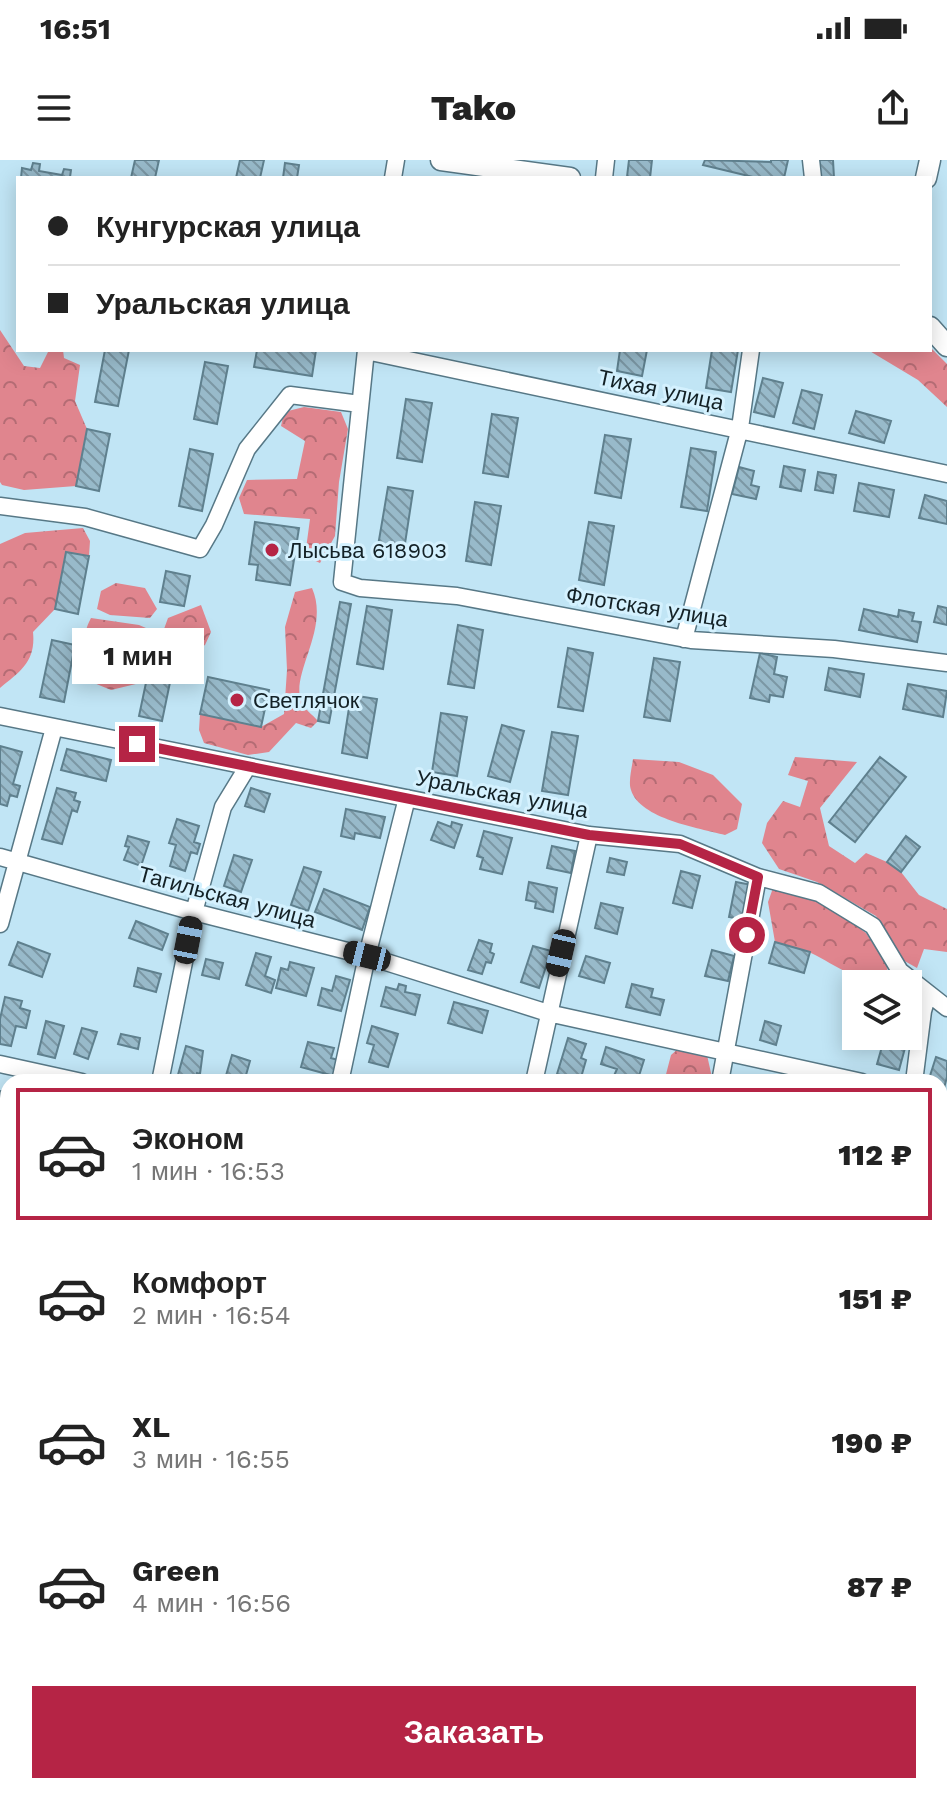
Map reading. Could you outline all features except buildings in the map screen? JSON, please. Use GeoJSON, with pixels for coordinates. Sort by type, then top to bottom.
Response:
{"type":"FeatureCollection","features":[{"type":"Feature","properties":{"kind":"street"},"geometry":{"type":"LineString","coordinates":[[441,160],[556,176]]}},
{"type":"Feature","properties":{"kind":"street"},"geometry":{"type":"LineString","coordinates":[[932,329],[947,346]]}},
{"type":"Feature","properties":{"kind":"street"},"geometry":{"type":"LineString","coordinates":[[0,506],[85,517],[200,549],[214,525],[247,449],[290,395],[360,404],[366,352]]}},
{"type":"Feature","properties":{"kind":"street","name":"Тихая улица"},"geometry":{"type":"LineString","coordinates":[[376,352],[947,474]]}},
{"type":"Feature","properties":{"kind":"street"},"geometry":{"type":"LineString","coordinates":[[684,639],[740,428],[751,352]]}},
{"type":"Feature","properties":{"kind":"street","name":"Флотская улица"},"geometry":{"type":"LineString","coordinates":[[360,404],[342,582],[360,588],[457,596],[684,639],[834,649],[947,663]]}},
{"type":"Feature","properties":{"kind":"street","name":"Уральская улица"},"geometry":{"type":"LineString","coordinates":[[0,716],[589,835],[680,844],[758,877],[819,893],[873,926],[900,971],[947,1008]]}},
{"type":"Feature","properties":{"kind":"street"},"geometry":{"type":"LineString","coordinates":[[0,924],[54,728]]}},
{"type":"Feature","properties":{"kind":"street"},"geometry":{"type":"LineString","coordinates":[[162,1074],[194,912],[223,807],[248,766]]}},
{"type":"Feature","properties":{"kind":"street"},"geometry":{"type":"LineString","coordinates":[[342,1074],[367,956],[407,798]]}},
{"type":"Feature","properties":{"kind":"street"},"geometry":{"type":"LineString","coordinates":[[536,1074],[589,835]]}},
{"type":"Feature","properties":{"kind":"street","name":"Тагильская улица"},"geometry":{"type":"LineString","coordinates":[[0,857],[194,912],[367,956],[548,1013],[826,1074]]}},
{"type":"Feature","properties":{"kind":"street"},"geometry":{"type":"LineString","coordinates":[[721,1074],[758,877]]}},
{"type":"Feature","properties":{"kind":"street"},"geometry":{"type":"LineString","coordinates":[[915,1074],[928,994]]}},
{"type":"Feature","properties":{"kind":"street"},"geometry":{"type":"LineString","coordinates":[[0,1064],[46,1074]]}},
{"type":"Feature","properties":{"kind":"green space"},"geometry":{"type":"Polygon","coordinates":[[[0,330],[24,366],[40,368],[48,352],[63,352],[64,358],[80,365],[75,401],[87,429],[76,486],[24,490],[0,482],[0,330]]]}},
{"type":"Feature","properties":{"kind":"green space"},"geometry":{"type":"Polygon","coordinates":[[[932,349],[947,364],[947,407],[918,380],[871,352],[932,352],[932,349]]]}},
{"type":"Feature","properties":{"kind":"green space"},"geometry":{"type":"Polygon","coordinates":[[[304,407],[341,412],[348,429],[339,482],[335,536],[320,563],[305,556],[310,519],[244,514],[239,498],[247,480],[297,479],[305,441],[281,426],[284,412],[304,407]]]}},
{"type":"Feature","properties":{"kind":"green space"},"geometry":{"type":"Polygon","coordinates":[[[83,528],[90,541],[89,556],[66,552],[55,609],[33,632],[32,651],[26,664],[0,688],[0,544],[25,533],[83,528]]]}},
{"type":"Feature","properties":{"kind":"green space"},"geometry":{"type":"Polygon","coordinates":[[[116,583],[145,588],[157,609],[150,618],[110,615],[97,609],[101,591],[116,583]]]}},
{"type":"Feature","properties":{"kind":"green space"},"geometry":{"type":"Polygon","coordinates":[[[312,588],[316,619],[299,690],[302,704],[318,721],[311,728],[296,723],[269,752],[248,755],[204,743],[199,730],[200,714],[261,727],[284,714],[287,670],[285,627],[295,592],[312,588]]]}},
{"type":"Feature","properties":{"kind":"green space"},"geometry":{"type":"Polygon","coordinates":[[[201,605],[211,632],[205,645],[188,655],[164,629],[168,618],[201,605]]]}},
{"type":"Feature","properties":{"kind":"green space"},"geometry":{"type":"Polygon","coordinates":[[[91,618],[146,628],[152,644],[140,683],[111,690],[94,683],[84,650],[85,634],[91,618]]]}},
{"type":"Feature","properties":{"kind":"green space"},"geometry":{"type":"Polygon","coordinates":[[[795,757],[857,762],[820,808],[829,846],[855,863],[866,853],[887,862],[901,872],[919,895],[947,909],[947,952],[924,949],[917,968],[901,959],[876,916],[817,882],[779,869],[762,843],[767,823],[783,801],[800,807],[808,781],[788,775],[795,757]]]}},
{"type":"Feature","properties":{"kind":"green space"},"geometry":{"type":"Polygon","coordinates":[[[633,759],[679,762],[713,775],[742,804],[737,829],[725,835],[672,821],[646,808],[631,790],[633,759]]]}},
{"type":"Feature","properties":{"kind":"green space"},"geometry":{"type":"Polygon","coordinates":[[[773,888],[825,904],[866,933],[887,970],[844,970],[811,953],[775,942],[768,902],[773,888]]]}},
{"type":"Feature","properties":{"kind":"green space"},"geometry":{"type":"Polygon","coordinates":[[[679,1048],[707,1055],[711,1074],[666,1074],[671,1055],[679,1048]]]}},
{"type":"Feature","properties":{"kind":"place","name":"Лысьва 618903"},"geometry":{"type":"Point","coordinates":[272,550]}},
{"type":"Feature","properties":{"kind":"place","name":"Светлячок"},"geometry":{"type":"Point","coordinates":[237,700]}},
{"type":"Feature","properties":{"kind":"route"},"geometry":{"type":"LineString","coordinates":[[137,744],[589,835],[680,844],[758,877],[747,935]]}}]}
